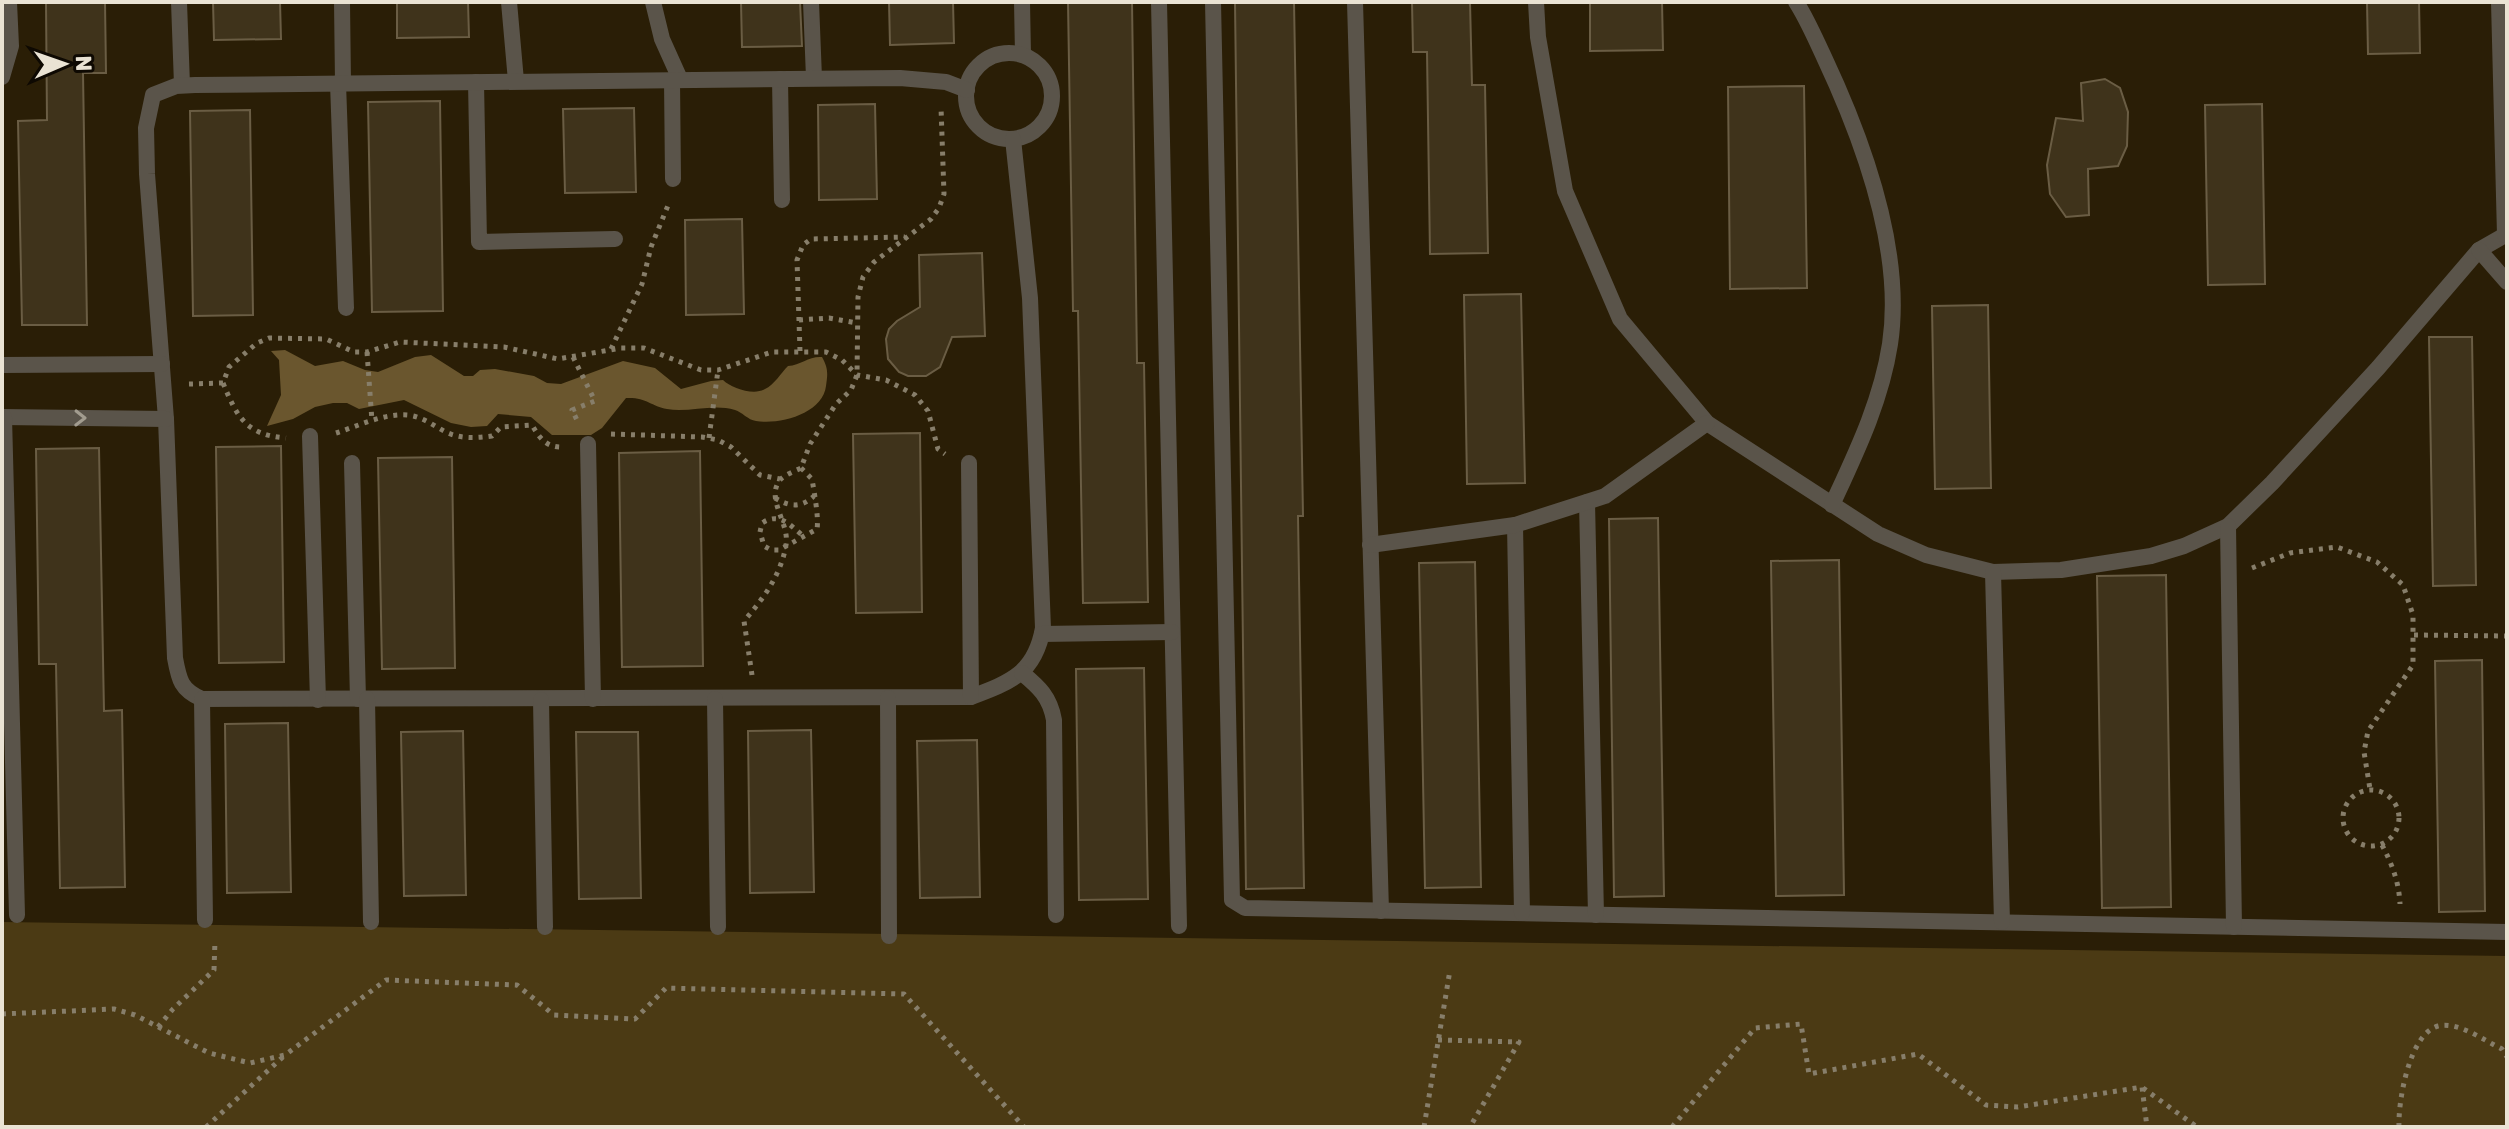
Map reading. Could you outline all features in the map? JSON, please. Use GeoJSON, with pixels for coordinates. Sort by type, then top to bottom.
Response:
{"type":"FeatureCollection","features":[{"type":"Feature","properties":{"kind":"lane"},"geometry":{"type":"LineString","coordinates":[[2,77],[11,46],[9,2]]}},
{"type":"Feature","properties":{"kind":"lane"},"geometry":{"type":"LineString","coordinates":[[179,2],[182,85]]}},
{"type":"Feature","properties":{"kind":"lane"},"geometry":{"type":"LineString","coordinates":[[342,2],[346,308]]}},
{"type":"Feature","properties":{"kind":"lane"},"geometry":{"type":"LineString","coordinates":[[509,2],[516,81]]}},
{"type":"Feature","properties":{"kind":"lane"},"geometry":{"type":"LineString","coordinates":[[653,2],[676,80],[673,179]]}},
{"type":"Feature","properties":{"kind":"lane"},"geometry":{"type":"LineString","coordinates":[[811,2],[814,78]]}},
{"type":"Feature","properties":{"kind":"lane"},"geometry":{"type":"LineString","coordinates":[[1022,2],[1023,55]]}},
{"type":"Feature","properties":{"kind":"lane"},"geometry":{"type":"LineString","coordinates":[[1159,2],[1179,926]]}},
{"type":"Feature","properties":{"kind":"lane"},"geometry":{"type":"LineString","coordinates":[[1213,2],[1232,900],[1245,908],[2507,932]]}},
{"type":"Feature","properties":{"kind":"lane"},"geometry":{"type":"LineString","coordinates":[[1355,2],[1381,911]]}},
{"type":"Feature","properties":{"kind":"lane"},"geometry":{"type":"LineString","coordinates":[[1536,2],[1538,37],[1565,191],[1620,319],[1707,423],[1878,534],[1926,555],[1993,572],[2061,570],[2151,556],[2184,546],[2228,526],[2378,368],[2479,250],[2506,234],[2499,2]]}},
{"type":"Feature","properties":{"kind":"lane"},"geometry":{"type":"LineString","coordinates":[[1796,2],[1834,78],[1860,142],[1886,238],[1893,290],[1890,344],[1871,419],[1832,505]]}},
{"type":"Feature","properties":{"kind":"lane"},"geometry":{"type":"LineString","coordinates":[[1010,53],[1023,55],[1045,73],[1051,86],[1052,101],[1048,115],[1039,127],[1027,135],[1013,139],[988,134],[978,126],[967,103],[967,90],[977,68],[986,59],[1010,53]]}},
{"type":"Feature","properties":{"kind":"lane"},"geometry":{"type":"LineString","coordinates":[[967,90],[940,82],[900,78],[814,78],[182,85],[153,95],[146,128],[147,174],[166,419],[175,658],[187,693],[202,699],[318,700],[971,697],[1005,684],[1022,673],[1039,650],[1042,634],[1030,298],[1013,139]]}},
{"type":"Feature","properties":{"kind":"lane"},"geometry":{"type":"LineString","coordinates":[[780,79],[782,200]]}},
{"type":"Feature","properties":{"kind":"lane"},"geometry":{"type":"LineString","coordinates":[[476,82],[479,242],[615,239]]}},
{"type":"Feature","properties":{"kind":"lane"},"geometry":{"type":"LineString","coordinates":[[2479,250],[2507,282]]}},
{"type":"Feature","properties":{"kind":"lane"},"geometry":{"type":"LineString","coordinates":[[2,365],[162,364]]}},
{"type":"Feature","properties":{"kind":"lane"},"geometry":{"type":"LineString","coordinates":[[17,915],[3,417],[166,419]]}},
{"type":"Feature","properties":{"kind":"lane"},"geometry":{"type":"LineString","coordinates":[[1370,545],[1515,525],[1605,496],[1707,423]]}},
{"type":"Feature","properties":{"kind":"lane"},"geometry":{"type":"LineString","coordinates":[[310,436],[318,700]]}},
{"type":"Feature","properties":{"kind":"lane"},"geometry":{"type":"LineString","coordinates":[[585,437],[593,699]]}},
{"type":"Feature","properties":{"kind":"lane"},"geometry":{"type":"LineString","coordinates":[[352,463],[371,922]]}},
{"type":"Feature","properties":{"kind":"lane"},"geometry":{"type":"LineString","coordinates":[[969,463],[971,697]]}},
{"type":"Feature","properties":{"kind":"lane"},"geometry":{"type":"LineString","coordinates":[[1587,502],[1596,915]]}},
{"type":"Feature","properties":{"kind":"lane"},"geometry":{"type":"LineString","coordinates":[[1515,525],[1522,913]]}},
{"type":"Feature","properties":{"kind":"lane"},"geometry":{"type":"LineString","coordinates":[[2228,526],[2234,927]]}},
{"type":"Feature","properties":{"kind":"lane"},"geometry":{"type":"LineString","coordinates":[[1993,572],[2002,922]]}},
{"type":"Feature","properties":{"kind":"lane"},"geometry":{"type":"LineString","coordinates":[[1042,634],[1172,632]]}},
{"type":"Feature","properties":{"kind":"lane"},"geometry":{"type":"LineString","coordinates":[[1022,673],[1041,689],[1051,705],[1054,720],[1056,915]]}},
{"type":"Feature","properties":{"kind":"lane"},"geometry":{"type":"LineString","coordinates":[[888,698],[889,936]]}},
{"type":"Feature","properties":{"kind":"lane"},"geometry":{"type":"LineString","coordinates":[[202,699],[205,920]]}},
{"type":"Feature","properties":{"kind":"lane"},"geometry":{"type":"LineString","coordinates":[[715,699],[718,927]]}},
{"type":"Feature","properties":{"kind":"lane"},"geometry":{"type":"LineString","coordinates":[[541,700],[545,927]]}},
{"type":"Feature","properties":{"kind":"path"},"geometry":{"type":"LineString","coordinates":[[940,82],[944,194],[931,219],[874,262],[863,277],[858,297],[857,375],[851,390],[836,404],[810,444],[801,468],[780,479],[760,475],[731,447],[709,438],[607,434],[550,446],[541,440],[532,425],[501,427],[492,436],[460,437],[432,422],[408,415],[372,421],[334,434],[267,436],[254,431],[233,407],[223,383],[229,367],[257,343],[269,338],[326,339],[354,352],[367,352],[400,342],[504,347],[558,359],[644,348],[701,370],[718,373],[772,352],[826,352],[842,360],[857,375],[886,380],[915,395],[928,411],[938,449],[949,458],[969,463]]}},
{"type":"Feature","properties":{"kind":"path"},"geometry":{"type":"LineString","coordinates":[[610,350],[642,284],[651,247],[668,206],[673,179]]}},
{"type":"Feature","properties":{"kind":"path"},"geometry":{"type":"LineString","coordinates":[[800,351],[797,260],[803,245],[811,239],[906,237]]}},
{"type":"Feature","properties":{"kind":"path"},"geometry":{"type":"LineString","coordinates":[[799,320],[829,318],[857,323]]}},
{"type":"Feature","properties":{"kind":"path"},"geometry":{"type":"LineString","coordinates":[[367,352],[372,421]]}},
{"type":"Feature","properties":{"kind":"path"},"geometry":{"type":"LineString","coordinates":[[573,357],[595,401],[572,410],[585,437]]}},
{"type":"Feature","properties":{"kind":"path"},"geometry":{"type":"LineString","coordinates":[[709,438],[718,373]]}},
{"type":"Feature","properties":{"kind":"path"},"geometry":{"type":"LineString","coordinates":[[164,385],[223,383]]}},
{"type":"Feature","properties":{"kind":"path"},"geometry":{"type":"LineString","coordinates":[[801,468],[812,479],[814,506],[819,520],[817,529],[771,550],[764,546],[760,532],[762,523],[770,518],[783,519],[802,535]]}},
{"type":"Feature","properties":{"kind":"path"},"geometry":{"type":"LineString","coordinates":[[752,699],[752,661],[744,621],[769,592],[787,545],[783,519],[775,498],[780,479]]}},
{"type":"Feature","properties":{"kind":"path"},"geometry":{"type":"LineString","coordinates":[[775,498],[788,505],[805,504],[815,495]]}},
{"type":"Feature","properties":{"kind":"path"},"geometry":{"type":"LineString","coordinates":[[2229,578],[2290,553],[2337,547],[2377,562],[2403,585],[2413,615],[2413,665],[2368,731],[2364,752],[2370,789]]}},
{"type":"Feature","properties":{"kind":"path"},"geometry":{"type":"LineString","coordinates":[[2414,635],[2507,636]]}},
{"type":"Feature","properties":{"kind":"path"},"geometry":{"type":"LineString","coordinates":[[2370,789],[2388,796],[2395,803],[2398,812],[2396,831],[2382,845],[2363,846],[2349,836],[2342,819],[2347,802],[2353,795],[2370,789]]}},
{"type":"Feature","properties":{"kind":"path"},"geometry":{"type":"LineString","coordinates":[[2382,845],[2393,865],[2399,890],[2400,930]]}},
{"type":"Feature","properties":{"kind":"path"},"geometry":{"type":"LineString","coordinates":[[158,1027],[214,970],[215,936]]}},
{"type":"Feature","properties":{"kind":"path"},"geometry":{"type":"LineString","coordinates":[[1424,1127],[1450,970]]}},
{"type":"Feature","properties":{"kind":"path"},"geometry":{"type":"LineString","coordinates":[[206,1127],[285,1055],[386,980],[517,985],[554,1015],[635,1019],[666,988],[904,994],[1024,1127]]}},
{"type":"Feature","properties":{"kind":"path"},"geometry":{"type":"LineString","coordinates":[[2,1014],[114,1009],[135,1015],[209,1053],[250,1063],[285,1055]]}},
{"type":"Feature","properties":{"kind":"path"},"geometry":{"type":"LineString","coordinates":[[1672,1127],[1755,1028],[1801,1024],[1809,1074],[1918,1054],[1986,1105],[2018,1107],[2142,1087],[2197,1127]]}},
{"type":"Feature","properties":{"kind":"path"},"geometry":{"type":"LineString","coordinates":[[2399,1127],[2401,1086],[2426,1033],[2438,1026],[2454,1027],[2502,1049],[2507,1057]]}},
{"type":"Feature","properties":{"kind":"path"},"geometry":{"type":"LineString","coordinates":[[1438,1040],[1519,1042],[1470,1127]]}},
{"type":"Feature","properties":{"kind":"path"},"geometry":{"type":"LineString","coordinates":[[2142,1087],[2147,1127]]}},
{"type":"Feature","properties":{"kind":"shaded area"},"geometry":{"type":"Polygon","coordinates":[[[285,350],[315,366],[343,361],[378,372],[415,357],[431,355],[464,376],[495,369],[561,384],[623,361],[655,368],[681,389],[723,380],[737,388],[755,392],[768,387],[788,366],[822,357],[827,378],[823,395],[809,410],[788,419],[766,422],[753,420],[727,408],[675,410],[626,398],[602,428],[591,435],[552,435],[531,417],[498,414],[487,426],[471,427],[451,423],[404,400],[359,409],[347,403],[333,403],[267,426],[281,395],[279,360],[271,351],[285,350]]]}},
{"type":"Feature","properties":{"kind":"shaded area"},"geometry":{"type":"Polygon","coordinates":[[[2,922],[2507,956],[2507,1127],[2,1127],[2,922]]]}},
{"type":"Feature","properties":{"kind":"building"},"geometry":{"type":"Polygon","coordinates":[[[46,2],[105,2],[106,73],[83,73],[87,325],[22,325],[18,121],[47,120],[46,2]]]}},
{"type":"Feature","properties":{"kind":"building"},"geometry":{"type":"Polygon","coordinates":[[[213,2],[280,2],[281,39],[214,40],[213,2]]]}},
{"type":"Feature","properties":{"kind":"building"},"geometry":{"type":"Polygon","coordinates":[[[397,2],[468,2],[469,37],[397,38],[397,2]]]}},
{"type":"Feature","properties":{"kind":"building"},"geometry":{"type":"Polygon","coordinates":[[[741,2],[800,2],[802,46],[742,47],[741,2]]]}},
{"type":"Feature","properties":{"kind":"building"},"geometry":{"type":"Polygon","coordinates":[[[889,2],[953,2],[954,43],[890,45],[889,2]]]}},
{"type":"Feature","properties":{"kind":"building"},"geometry":{"type":"Polygon","coordinates":[[[1068,2],[1132,2],[1137,363],[1144,363],[1148,602],[1083,603],[1078,311],[1073,311],[1068,2]]]}},
{"type":"Feature","properties":{"kind":"building"},"geometry":{"type":"Polygon","coordinates":[[[1235,2],[1294,2],[1303,516],[1298,516],[1304,888],[1246,889],[1235,2]]]}},
{"type":"Feature","properties":{"kind":"building"},"geometry":{"type":"Polygon","coordinates":[[[1412,2],[1470,2],[1472,85],[1485,85],[1488,253],[1430,254],[1427,52],[1413,52],[1412,2]]]}},
{"type":"Feature","properties":{"kind":"building"},"geometry":{"type":"Polygon","coordinates":[[[1590,2],[1662,2],[1663,50],[1590,51],[1590,2]]]}},
{"type":"Feature","properties":{"kind":"building"},"geometry":{"type":"Polygon","coordinates":[[[2367,2],[2419,2],[2420,53],[2368,54],[2367,2]]]}},
{"type":"Feature","properties":{"kind":"building"},"geometry":{"type":"Polygon","coordinates":[[[2105,79],[2120,88],[2128,112],[2127,146],[2118,166],[2088,169],[2089,215],[2066,217],[2050,194],[2047,165],[2056,118],[2083,121],[2081,83],[2105,79]]]}},
{"type":"Feature","properties":{"kind":"building"},"geometry":{"type":"Polygon","coordinates":[[[1804,86],[1807,288],[1730,289],[1728,87],[1804,86]]]}},
{"type":"Feature","properties":{"kind":"building"},"geometry":{"type":"Polygon","coordinates":[[[440,101],[443,311],[372,312],[368,102],[440,101]]]}},
{"type":"Feature","properties":{"kind":"building"},"geometry":{"type":"Polygon","coordinates":[[[875,104],[877,199],[819,200],[818,105],[875,104]]]}},
{"type":"Feature","properties":{"kind":"building"},"geometry":{"type":"Polygon","coordinates":[[[2262,104],[2265,284],[2208,285],[2205,105],[2262,104]]]}},
{"type":"Feature","properties":{"kind":"building"},"geometry":{"type":"Polygon","coordinates":[[[634,108],[636,192],[565,193],[563,109],[634,108]]]}},
{"type":"Feature","properties":{"kind":"building"},"geometry":{"type":"Polygon","coordinates":[[[250,110],[253,315],[193,316],[190,111],[250,110]]]}},
{"type":"Feature","properties":{"kind":"building"},"geometry":{"type":"Polygon","coordinates":[[[742,219],[744,314],[686,315],[685,220],[742,219]]]}},
{"type":"Feature","properties":{"kind":"building"},"geometry":{"type":"Polygon","coordinates":[[[982,253],[985,336],[952,337],[940,367],[926,376],[908,376],[899,372],[888,359],[886,339],[889,329],[897,321],[920,307],[919,255],[982,253]]]}},
{"type":"Feature","properties":{"kind":"building"},"geometry":{"type":"Polygon","coordinates":[[[1521,294],[1525,483],[1467,484],[1464,295],[1521,294]]]}},
{"type":"Feature","properties":{"kind":"building"},"geometry":{"type":"Polygon","coordinates":[[[1988,305],[1991,488],[1935,489],[1932,306],[1988,305]]]}},
{"type":"Feature","properties":{"kind":"building"},"geometry":{"type":"Polygon","coordinates":[[[2429,337],[2472,337],[2476,585],[2433,586],[2429,337]]]}},
{"type":"Feature","properties":{"kind":"building"},"geometry":{"type":"Polygon","coordinates":[[[920,433],[922,612],[856,613],[853,434],[920,433]]]}},
{"type":"Feature","properties":{"kind":"building"},"geometry":{"type":"Polygon","coordinates":[[[281,446],[284,662],[219,663],[216,447],[281,446]]]}},
{"type":"Feature","properties":{"kind":"building"},"geometry":{"type":"Polygon","coordinates":[[[99,448],[104,711],[122,710],[125,887],[60,888],[56,664],[39,664],[36,449],[99,448]]]}},
{"type":"Feature","properties":{"kind":"building"},"geometry":{"type":"Polygon","coordinates":[[[700,451],[703,666],[622,667],[619,453],[700,451]]]}},
{"type":"Feature","properties":{"kind":"building"},"geometry":{"type":"Polygon","coordinates":[[[452,457],[455,668],[382,669],[378,458],[452,457]]]}},
{"type":"Feature","properties":{"kind":"building"},"geometry":{"type":"Polygon","coordinates":[[[1658,518],[1664,896],[1614,897],[1609,519],[1658,518]]]}},
{"type":"Feature","properties":{"kind":"building"},"geometry":{"type":"Polygon","coordinates":[[[1839,560],[1844,895],[1776,896],[1771,561],[1839,560]]]}},
{"type":"Feature","properties":{"kind":"building"},"geometry":{"type":"Polygon","coordinates":[[[1475,562],[1481,887],[1425,888],[1419,563],[1475,562]]]}},
{"type":"Feature","properties":{"kind":"building"},"geometry":{"type":"Polygon","coordinates":[[[2166,575],[2171,907],[2102,908],[2097,576],[2166,575]]]}},
{"type":"Feature","properties":{"kind":"building"},"geometry":{"type":"Polygon","coordinates":[[[2482,660],[2485,911],[2439,912],[2435,661],[2482,660]]]}},
{"type":"Feature","properties":{"kind":"building"},"geometry":{"type":"Polygon","coordinates":[[[1144,668],[1148,899],[1079,900],[1076,669],[1144,668]]]}},
{"type":"Feature","properties":{"kind":"building"},"geometry":{"type":"Polygon","coordinates":[[[288,723],[291,892],[227,893],[225,724],[288,723]]]}},
{"type":"Feature","properties":{"kind":"building"},"geometry":{"type":"Polygon","coordinates":[[[811,730],[814,892],[750,893],[748,731],[811,730]]]}},
{"type":"Feature","properties":{"kind":"building"},"geometry":{"type":"Polygon","coordinates":[[[463,731],[466,895],[404,896],[401,732],[463,731]]]}},
{"type":"Feature","properties":{"kind":"building"},"geometry":{"type":"Polygon","coordinates":[[[576,732],[638,732],[641,898],[579,899],[576,732]]]}},
{"type":"Feature","properties":{"kind":"building"},"geometry":{"type":"Polygon","coordinates":[[[977,740],[980,897],[920,898],[917,741],[977,740]]]}}]}
